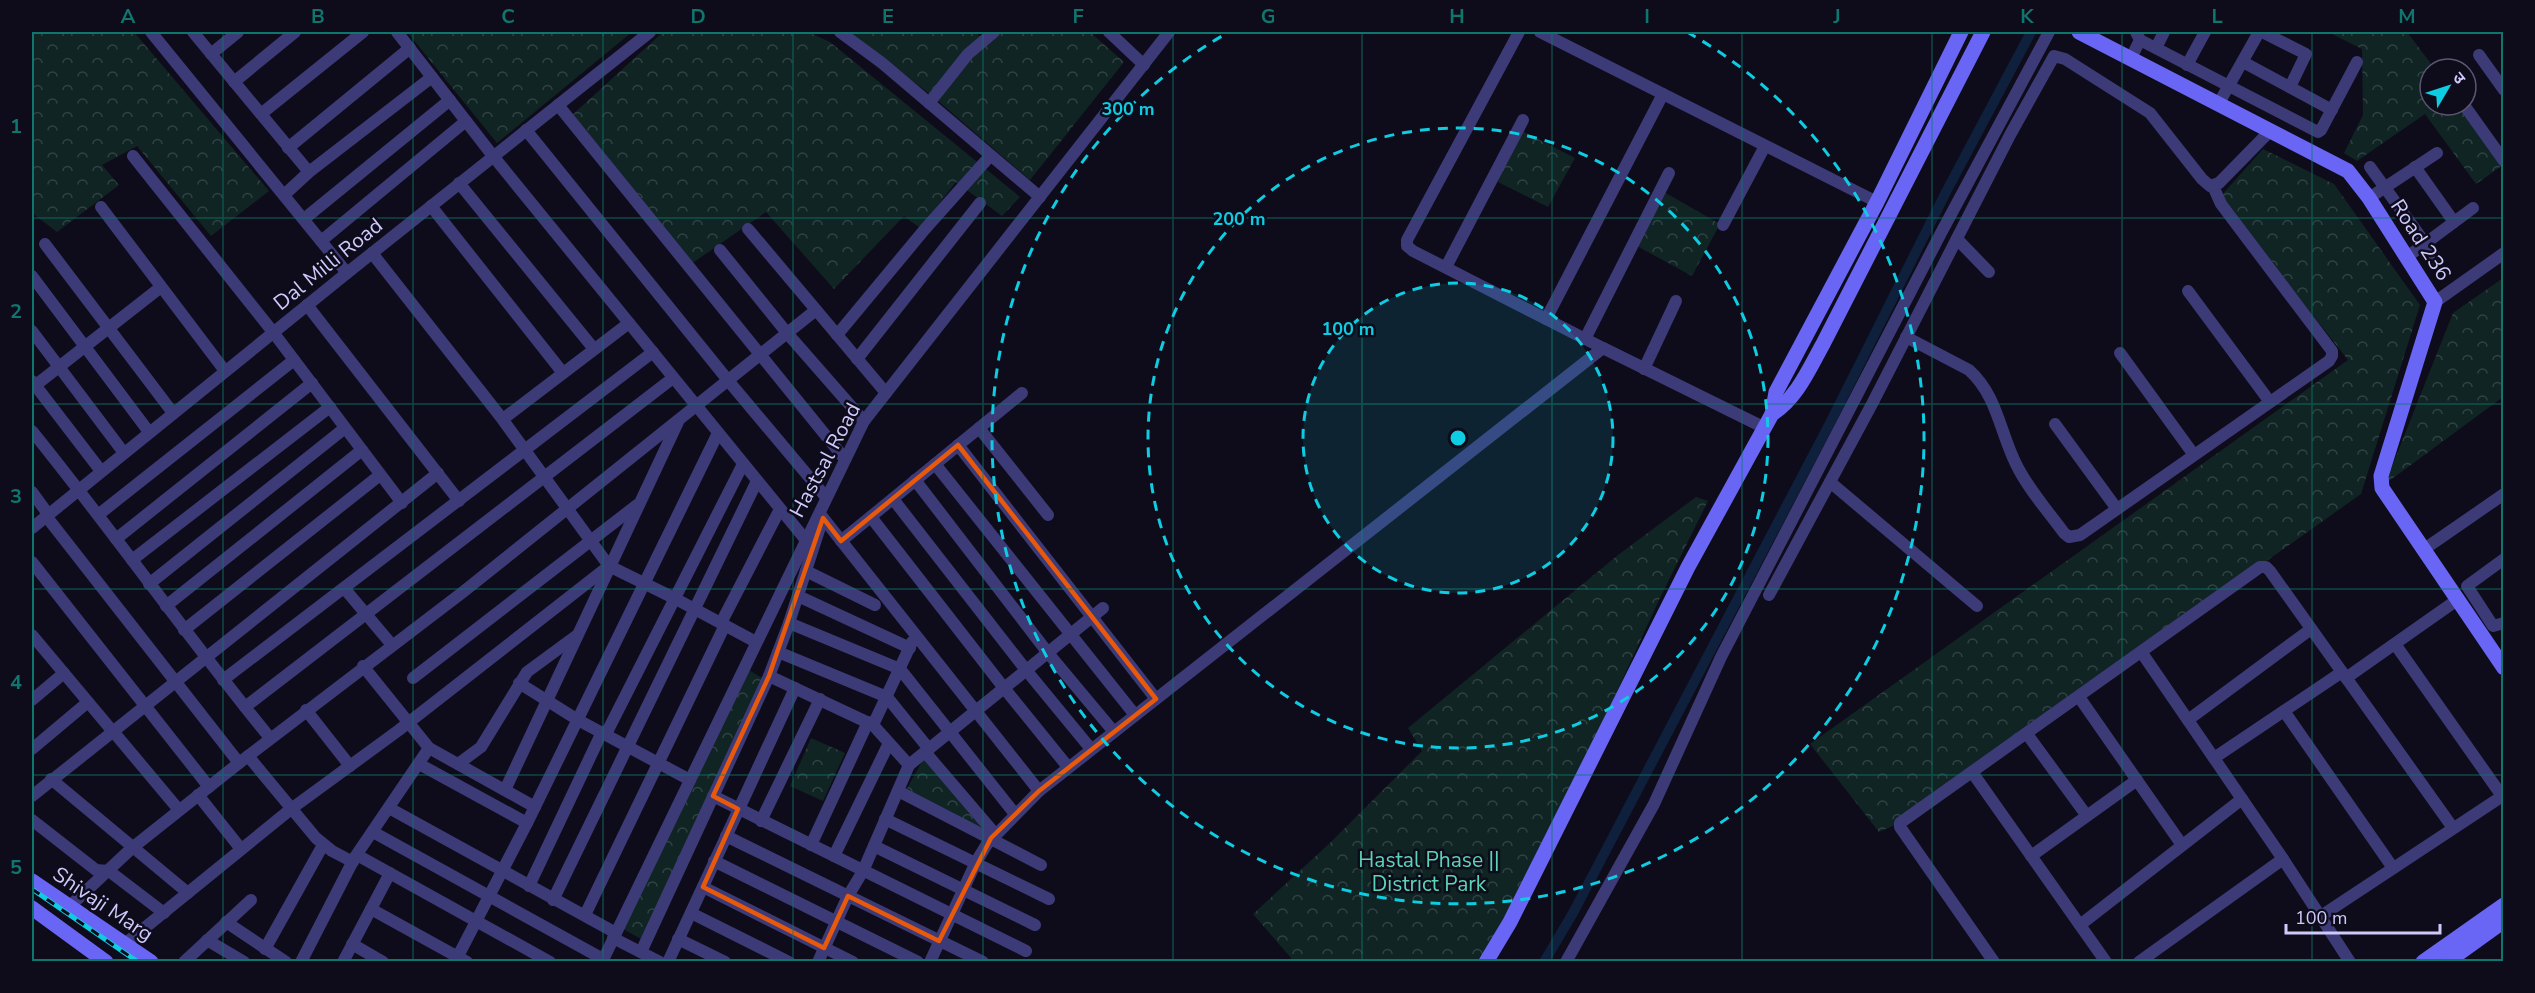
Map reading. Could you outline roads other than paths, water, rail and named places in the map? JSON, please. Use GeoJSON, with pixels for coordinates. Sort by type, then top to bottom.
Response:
{"type":"FeatureCollection","features":[{"type":"Feature","properties":{"kind":"street"},"geometry":{"type":"LineString","coordinates":[[154,32],[347,273]]}},
{"type":"Feature","properties":{"kind":"street"},"geometry":{"type":"LineString","coordinates":[[196,32],[211,54],[309,172]]}},
{"type":"Feature","properties":{"kind":"street"},"geometry":{"type":"LineString","coordinates":[[211,54],[238,32]]}},
{"type":"Feature","properties":{"kind":"street"},"geometry":{"type":"LineString","coordinates":[[234,82],[295,32]]}},
{"type":"Feature","properties":{"kind":"street"},"geometry":{"type":"LineString","coordinates":[[261,114],[363,32]]}},
{"type":"Feature","properties":{"kind":"street"},"geometry":{"type":"LineString","coordinates":[[397,32],[493,156],[805,539]]}},
{"type":"Feature","properties":{"kind":"street","name":"Dal Milli Road"},"geometry":{"type":"LineString","coordinates":[[32,528],[273,332],[650,32]]}},
{"type":"Feature","properties":{"kind":"street"},"geometry":{"type":"LineString","coordinates":[[840,32],[929,103],[1040,197]]}},
{"type":"Feature","properties":{"kind":"street"},"geometry":{"type":"LineString","coordinates":[[929,103],[968,54],[979,36],[994,32]]}},
{"type":"Feature","properties":{"kind":"street"},"geometry":{"type":"LineString","coordinates":[[1109,32],[1144,64]]}},
{"type":"Feature","properties":{"kind":"street","name":"Hastsal Road"},"geometry":{"type":"LineString","coordinates":[[603,960],[805,539],[821,514],[825,496],[864,421],[1169,32]]}},
{"type":"Feature","properties":{"kind":"street"},"geometry":{"type":"LineString","coordinates":[[1520,32],[1407,240],[1407,246],[1644,369],[1765,428]]}},
{"type":"Feature","properties":{"kind":"street"},"geometry":{"type":"LineString","coordinates":[[1540,32],[1877,202]]}},
{"type":"Feature","properties":{"kind":"street"},"geometry":{"type":"LineString","coordinates":[[1486,962],[1510,922],[1688,567],[1765,428],[1772,414],[1776,392],[1877,202],[1961,32]]}},
{"type":"Feature","properties":{"kind":"street"},"geometry":{"type":"LineString","coordinates":[[1772,414],[1784,405],[1796,391],[1823,344],[1983,32]]}},
{"type":"Feature","properties":{"kind":"street"},"geometry":{"type":"LineString","coordinates":[[1566,962],[1654,804],[1721,657],[1941,232],[2049,32]]}},
{"type":"Feature","properties":{"kind":"street","name":"Road 236"},"geometry":{"type":"LineString","coordinates":[[2079,32],[2348,171],[2369,198],[2435,302],[2380,480],[2385,494],[2504,668]]}},
{"type":"Feature","properties":{"kind":"street"},"geometry":{"type":"LineString","coordinates":[[2156,48],[2164,32]]}},
{"type":"Feature","properties":{"kind":"street"},"geometry":{"type":"LineString","coordinates":[[2187,65],[2205,32]]}},
{"type":"Feature","properties":{"kind":"street"},"geometry":{"type":"LineString","coordinates":[[2219,104],[2261,32],[2306,54],[2290,87]]}},
{"type":"Feature","properties":{"kind":"street"},"geometry":{"type":"LineString","coordinates":[[2131,58],[2138,36],[2187,65],[2315,131],[2321,130],[2357,62]]}},
{"type":"Feature","properties":{"kind":"street"},"geometry":{"type":"LineString","coordinates":[[288,148],[410,48]]}},
{"type":"Feature","properties":{"kind":"street"},"geometry":{"type":"LineString","coordinates":[[2479,55],[2504,90]]}},
{"type":"Feature","properties":{"kind":"street"},"geometry":{"type":"LineString","coordinates":[[1769,595],[2054,56],[2065,59],[2150,113],[2202,179],[2213,186],[2221,204],[2333,354],[2330,361],[2080,535],[2073,537],[2066,535],[2021,474],[2009,449],[1989,393],[1982,383],[1969,370],[1906,337]]}},
{"type":"Feature","properties":{"kind":"street"},"geometry":{"type":"LineString","coordinates":[[2243,62],[2332,110]]}},
{"type":"Feature","properties":{"kind":"street"},"geometry":{"type":"LineString","coordinates":[[284,195],[309,172],[432,77]]}},
{"type":"Feature","properties":{"kind":"street"},"geometry":{"type":"LineString","coordinates":[[1546,319],[1663,94]]}},
{"type":"Feature","properties":{"kind":"street"},"geometry":{"type":"LineString","coordinates":[[304,219],[450,100]]}},
{"type":"Feature","properties":{"kind":"street"},"geometry":{"type":"LineString","coordinates":[[558,105],[844,458]]}},
{"type":"Feature","properties":{"kind":"street"},"geometry":{"type":"LineString","coordinates":[[2473,117],[2504,161]]}},
{"type":"Feature","properties":{"kind":"street"},"geometry":{"type":"LineString","coordinates":[[1446,267],[1523,120]]}},
{"type":"Feature","properties":{"kind":"street"},"geometry":{"type":"LineString","coordinates":[[321,240],[466,121]]}},
{"type":"Feature","properties":{"kind":"street"},"geometry":{"type":"LineString","coordinates":[[526,130],[825,496]]}},
{"type":"Feature","properties":{"kind":"street"},"geometry":{"type":"LineString","coordinates":[[2213,186],[2271,130]]}},
{"type":"Feature","properties":{"kind":"street"},"geometry":{"type":"LineString","coordinates":[[1723,225],[1765,146]]}},
{"type":"Feature","properties":{"kind":"street"},"geometry":{"type":"LineString","coordinates":[[2369,198],[2437,153]]}},
{"type":"Feature","properties":{"kind":"street"},"geometry":{"type":"LineString","coordinates":[[133,156],[273,332],[402,503]]}},
{"type":"Feature","properties":{"kind":"street"},"geometry":{"type":"LineString","coordinates":[[837,335],[932,221],[990,156]]}},
{"type":"Feature","properties":{"kind":"street"},"geometry":{"type":"LineString","coordinates":[[2370,166],[2438,261]]}},
{"type":"Feature","properties":{"kind":"street"},"geometry":{"type":"LineString","coordinates":[[2415,167],[2454,222]]}},
{"type":"Feature","properties":{"kind":"street"},"geometry":{"type":"LineString","coordinates":[[1585,339],[1669,172]]}},
{"type":"Feature","properties":{"kind":"street"},"geometry":{"type":"LineString","coordinates":[[459,183],[594,350]]}},
{"type":"Feature","properties":{"kind":"street"},"geometry":{"type":"LineString","coordinates":[[857,359],[980,203]]}},
{"type":"Feature","properties":{"kind":"street"},"geometry":{"type":"LineString","coordinates":[[431,206],[564,373]]}},
{"type":"Feature","properties":{"kind":"street"},"geometry":{"type":"LineString","coordinates":[[100,207],[225,371]]}},
{"type":"Feature","properties":{"kind":"street"},"geometry":{"type":"LineString","coordinates":[[2407,257],[2473,208]]}},
{"type":"Feature","properties":{"kind":"street"},"geometry":{"type":"LineString","coordinates":[[748,229],[886,393]]}},
{"type":"Feature","properties":{"kind":"street"},"geometry":{"type":"LineString","coordinates":[[1957,239],[1989,272]]}},
{"type":"Feature","properties":{"kind":"street"},"geometry":{"type":"LineString","coordinates":[[45,244],[173,413]]}},
{"type":"Feature","properties":{"kind":"street"},"geometry":{"type":"LineString","coordinates":[[720,250],[787,333],[864,421]]}},
{"type":"Feature","properties":{"kind":"street"},"geometry":{"type":"LineString","coordinates":[[372,253],[503,419],[609,566],[645,582],[756,642]]}},
{"type":"Feature","properties":{"kind":"street"},"geometry":{"type":"LineString","coordinates":[[2435,302],[2504,253]]}},
{"type":"Feature","properties":{"kind":"street"},"geometry":{"type":"LineString","coordinates":[[32,276],[149,432]]}},
{"type":"Feature","properties":{"kind":"street"},"geometry":{"type":"LineString","coordinates":[[101,471],[33,385],[161,287]]}},
{"type":"Feature","properties":{"kind":"street"},"geometry":{"type":"LineString","coordinates":[[2188,291],[2270,402]]}},
{"type":"Feature","properties":{"kind":"street"},"geometry":{"type":"LineString","coordinates":[[1644,369],[1676,301]]}},
{"type":"Feature","properties":{"kind":"street"},"geometry":{"type":"LineString","coordinates":[[307,305],[459,501]]}},
{"type":"Feature","properties":{"kind":"street"},"geometry":{"type":"LineString","coordinates":[[70,906],[132,848],[179,810],[363,666],[463,592],[816,310]]}},
{"type":"Feature","properties":{"kind":"street"},"geometry":{"type":"LineString","coordinates":[[503,419],[629,323]]}},
{"type":"Feature","properties":{"kind":"street"},"geometry":{"type":"LineString","coordinates":[[32,331],[124,453]]}},
{"type":"Feature","properties":{"kind":"street"},"geometry":{"type":"LineString","coordinates":[[930,962],[976,862],[993,836],[1039,791],[1603,348]]}},
{"type":"Feature","properties":{"kind":"street"},"geometry":{"type":"LineString","coordinates":[[223,680],[653,352]]}},
{"type":"Feature","properties":{"kind":"street"},"geometry":{"type":"LineString","coordinates":[[2120,353],[2194,455]]}},
{"type":"Feature","properties":{"kind":"street"},"geometry":{"type":"LineString","coordinates":[[98,515],[294,360]]}},
{"type":"Feature","properties":{"kind":"street"},"geometry":{"type":"LineString","coordinates":[[245,707],[673,378]]}},
{"type":"Feature","properties":{"kind":"street"},"geometry":{"type":"LineString","coordinates":[[116,539],[312,383]]}},
{"type":"Feature","properties":{"kind":"street"},"geometry":{"type":"LineString","coordinates":[[842,541],[1022,393]]}},
{"type":"Feature","properties":{"kind":"street"},"geometry":{"type":"LineString","coordinates":[[132,560],[330,407]]}},
{"type":"Feature","properties":{"kind":"street"},"geometry":{"type":"LineString","coordinates":[[505,790],[680,418]]}},
{"type":"Feature","properties":{"kind":"street"},"geometry":{"type":"LineString","coordinates":[[2055,424],[2117,509]]}},
{"type":"Feature","properties":{"kind":"street"},"geometry":{"type":"LineString","coordinates":[[149,584],[345,428]]}},
{"type":"Feature","properties":{"kind":"street"},"geometry":{"type":"LineString","coordinates":[[979,428],[1048,515]]}},
{"type":"Feature","properties":{"kind":"street"},"geometry":{"type":"LineString","coordinates":[[32,430],[204,658],[270,738]]}},
{"type":"Feature","properties":{"kind":"street"},"geometry":{"type":"LineString","coordinates":[[371,909],[460,960],[476,922],[527,824],[718,433]]}},
{"type":"Feature","properties":{"kind":"street"},"geometry":{"type":"LineString","coordinates":[[958,445],[1156,699]]}},
{"type":"Feature","properties":{"kind":"street"},"geometry":{"type":"LineString","coordinates":[[166,606],[362,450]]}},
{"type":"Feature","properties":{"kind":"street"},"geometry":{"type":"LineString","coordinates":[[529,886],[604,733],[743,464]]}},
{"type":"Feature","properties":{"kind":"street"},"geometry":{"type":"LineString","coordinates":[[935,464],[1135,715]]}},
{"type":"Feature","properties":{"kind":"street"},"geometry":{"type":"LineString","coordinates":[[32,796],[111,728],[145,707],[438,473]]}},
{"type":"Feature","properties":{"kind":"street"},"geometry":{"type":"LineString","coordinates":[[184,630],[380,475]]}},
{"type":"Feature","properties":{"kind":"street"},"geometry":{"type":"LineString","coordinates":[[915,480],[1048,653],[1114,732]]}},
{"type":"Feature","properties":{"kind":"street"},"geometry":{"type":"LineString","coordinates":[[554,900],[758,481]]}},
{"type":"Feature","properties":{"kind":"street"},"geometry":{"type":"LineString","coordinates":[[1830,482],[1977,606]]}},
{"type":"Feature","properties":{"kind":"street"},"geometry":{"type":"LineString","coordinates":[[32,492],[47,515],[177,681],[243,759],[323,845],[390,873],[550,962]]}},
{"type":"Feature","properties":{"kind":"street"},"geometry":{"type":"LineString","coordinates":[[2423,550],[2504,494]]}},
{"type":"Feature","properties":{"kind":"street"},"geometry":{"type":"LineString","coordinates":[[892,499],[1091,749]]}},
{"type":"Feature","properties":{"kind":"street"},"geometry":{"type":"LineString","coordinates":[[413,678],[640,502]]}},
{"type":"Feature","properties":{"kind":"street"},"geometry":{"type":"LineString","coordinates":[[585,915],[780,509]]}},
{"type":"Feature","properties":{"kind":"street"},"geometry":{"type":"LineString","coordinates":[[821,514],[1039,791]]}},
{"type":"Feature","properties":{"kind":"street"},"geometry":{"type":"LineString","coordinates":[[643,956],[713,796],[769,676],[798,596],[821,514]]}},
{"type":"Feature","properties":{"kind":"street"},"geometry":{"type":"LineString","coordinates":[[871,517],[1068,767]]}},
{"type":"Feature","properties":{"kind":"street"},"geometry":{"type":"LineString","coordinates":[[2504,559],[2467,586],[2493,626],[2504,623]]}},
{"type":"Feature","properties":{"kind":"street"},"geometry":{"type":"LineString","coordinates":[[32,562],[209,787]]}},
{"type":"Feature","properties":{"kind":"street"},"geometry":{"type":"LineString","coordinates":[[126,943],[291,809],[408,723],[609,566]]}},
{"type":"Feature","properties":{"kind":"street"},"geometry":{"type":"LineString","coordinates":[[1994,962],[1899,825],[2264,567],[2270,571],[2312,629],[2453,828]]}},
{"type":"Feature","properties":{"kind":"street"},"geometry":{"type":"LineString","coordinates":[[806,571],[875,604]]}},
{"type":"Feature","properties":{"kind":"street"},"geometry":{"type":"LineString","coordinates":[[345,588],[392,645]]}},
{"type":"Feature","properties":{"kind":"street"},"geometry":{"type":"LineString","coordinates":[[798,596],[910,648]]}},
{"type":"Feature","properties":{"kind":"street"},"geometry":{"type":"LineString","coordinates":[[2214,758],[2284,711],[2395,644],[2457,600]]}},
{"type":"Feature","properties":{"kind":"street"},"geometry":{"type":"LineString","coordinates":[[818,962],[848,896],[863,871],[909,765],[1103,608]]}},
{"type":"Feature","properties":{"kind":"street"},"geometry":{"type":"LineString","coordinates":[[789,622],[900,669],[1015,814]]}},
{"type":"Feature","properties":{"kind":"street"},"geometry":{"type":"LineString","coordinates":[[2188,720],[2312,629]]}},
{"type":"Feature","properties":{"kind":"street"},"geometry":{"type":"LineString","coordinates":[[32,635],[179,810]]}},
{"type":"Feature","properties":{"kind":"street"},"geometry":{"type":"LineString","coordinates":[[458,764],[481,747],[527,672],[577,635]]}},
{"type":"Feature","properties":{"kind":"street"},"geometry":{"type":"LineString","coordinates":[[811,845],[870,724],[887,697],[915,635]]}},
{"type":"Feature","properties":{"kind":"street"},"geometry":{"type":"LineString","coordinates":[[2321,916],[2503,795],[2395,644]]}},
{"type":"Feature","properties":{"kind":"street"},"geometry":{"type":"LineString","coordinates":[[778,652],[887,697],[993,836]]}},
{"type":"Feature","properties":{"kind":"street"},"geometry":{"type":"LineString","coordinates":[[2142,653],[2283,859],[2350,962]]}},
{"type":"Feature","properties":{"kind":"street"},"geometry":{"type":"LineString","coordinates":[[363,666],[429,748],[535,807]]}},
{"type":"Feature","properties":{"kind":"street"},"geometry":{"type":"LineString","coordinates":[[32,700],[64,673]]}},
{"type":"Feature","properties":{"kind":"street"},"geometry":{"type":"LineString","coordinates":[[769,676],[870,724],[909,765]]}},
{"type":"Feature","properties":{"kind":"street"},"geometry":{"type":"LineString","coordinates":[[519,683],[546,702],[690,780]]}},
{"type":"Feature","properties":{"kind":"street"},"geometry":{"type":"LineString","coordinates":[[668,962],[795,688]]}},
{"type":"Feature","properties":{"kind":"street"},"geometry":{"type":"LineString","coordinates":[[2079,697],[2182,845]]}},
{"type":"Feature","properties":{"kind":"street"},"geometry":{"type":"LineString","coordinates":[[761,821],[820,699]]}},
{"type":"Feature","properties":{"kind":"street"},"geometry":{"type":"LineString","coordinates":[[32,749],[88,702]]}},
{"type":"Feature","properties":{"kind":"street"},"geometry":{"type":"LineString","coordinates":[[306,710],[350,766]]}},
{"type":"Feature","properties":{"kind":"street"},"geometry":{"type":"LineString","coordinates":[[2284,711],[2393,868]]}},
{"type":"Feature","properties":{"kind":"street"},"geometry":{"type":"LineString","coordinates":[[2027,734],[2087,816]]}},
{"type":"Feature","properties":{"kind":"street"},"geometry":{"type":"LineString","coordinates":[[834,856],[889,743]]}},
{"type":"Feature","properties":{"kind":"street"},"geometry":{"type":"LineString","coordinates":[[301,962],[355,859],[429,748]]}},
{"type":"Feature","properties":{"kind":"street"},"geometry":{"type":"LineString","coordinates":[[419,764],[527,824]]}},
{"type":"Feature","properties":{"kind":"street"},"geometry":{"type":"LineString","coordinates":[[1972,772],[2106,962]]}},
{"type":"Feature","properties":{"kind":"street"},"geometry":{"type":"LineString","coordinates":[[51,779],[188,893]]}},
{"type":"Feature","properties":{"kind":"street"},"geometry":{"type":"LineString","coordinates":[[2031,856],[2138,780]]}},
{"type":"Feature","properties":{"kind":"street"},"geometry":{"type":"LineString","coordinates":[[898,791],[993,836],[1041,866]]}},
{"type":"Feature","properties":{"kind":"street"},"geometry":{"type":"LineString","coordinates":[[198,795],[242,849]]}},
{"type":"Feature","properties":{"kind":"street"},"geometry":{"type":"LineString","coordinates":[[713,796],[1026,951]]}},
{"type":"Feature","properties":{"kind":"street"},"geometry":{"type":"LineString","coordinates":[[2080,925],[2242,799]]}},
{"type":"Feature","properties":{"kind":"street"},"geometry":{"type":"LineString","coordinates":[[389,808],[502,872],[585,915],[643,956],[660,962]]}},
{"type":"Feature","properties":{"kind":"street"},"geometry":{"type":"LineString","coordinates":[[885,819],[1049,899]]}},
{"type":"Feature","properties":{"kind":"street"},"geometry":{"type":"LineString","coordinates":[[32,820],[96,870],[109,871],[164,913]]}},
{"type":"Feature","properties":{"kind":"street"},"geometry":{"type":"LineString","coordinates":[[373,832],[603,960]]}},
{"type":"Feature","properties":{"kind":"street"},"geometry":{"type":"LineString","coordinates":[[726,836],[983,962]]}},
{"type":"Feature","properties":{"kind":"street"},"geometry":{"type":"LineString","coordinates":[[265,949],[323,845]]}},
{"type":"Feature","properties":{"kind":"street"},"geometry":{"type":"LineString","coordinates":[[874,846],[964,888],[1035,925]]}},
{"type":"Feature","properties":{"kind":"street"},"geometry":{"type":"LineString","coordinates":[[2139,962],[2283,859]]}},
{"type":"Feature","properties":{"kind":"street"},"geometry":{"type":"LineString","coordinates":[[714,861],[918,962]]}},
{"type":"Feature","properties":{"kind":"street"},"geometry":{"type":"LineString","coordinates":[[343,962],[390,873]]}},
{"type":"Feature","properties":{"kind":"street","name":"Shivaji Marg"},"geometry":{"type":"LineString","coordinates":[[32,881],[126,943],[150,962]]}},
{"type":"Feature","properties":{"kind":"street"},"geometry":{"type":"LineString","coordinates":[[703,887],[853,962]]}},
{"type":"Feature","properties":{"kind":"street"},"geometry":{"type":"LineString","coordinates":[[184,962],[251,900]]}},
{"type":"Feature","properties":{"kind":"street","name":"Shivaji Marg"},"geometry":{"type":"LineString","coordinates":[[32,908],[106,962]]}},
{"type":"Feature","properties":{"kind":"street"},"geometry":{"type":"LineString","coordinates":[[2423,962],[2502,912]]}},
{"type":"Feature","properties":{"kind":"street"},"geometry":{"type":"LineString","coordinates":[[2447,962],[2502,912]]}},
{"type":"Feature","properties":{"kind":"street"},"geometry":{"type":"LineString","coordinates":[[691,913],[789,962]]}},
{"type":"Feature","properties":{"kind":"street"},"geometry":{"type":"LineString","coordinates":[[226,922],[286,962]]}},
{"type":"Feature","properties":{"kind":"street"},"geometry":{"type":"LineString","coordinates":[[678,939],[725,962]]}},
{"type":"Feature","properties":{"kind":"street"},"geometry":{"type":"LineString","coordinates":[[207,940],[244,962]]}},
{"type":"Feature","properties":{"kind":"street"},"geometry":{"type":"LineString","coordinates":[[352,944],[383,962]]}},
{"type":"Feature","properties":{"kind":"waterway"},"geometry":{"type":"LineString","coordinates":[[1544,962],[1573,913],[1830,423],[1946,192],[2031,32]]}},
{"type":"Feature","properties":{"kind":"railway"},"geometry":{"type":"LineString","coordinates":[[32,889],[138,962]]}},
{"type":"Feature","properties":{"kind":"park label","name":"Hastal Phase || District Park"},"geometry":{"type":"Point","coordinates":[1429,872]}}]}
